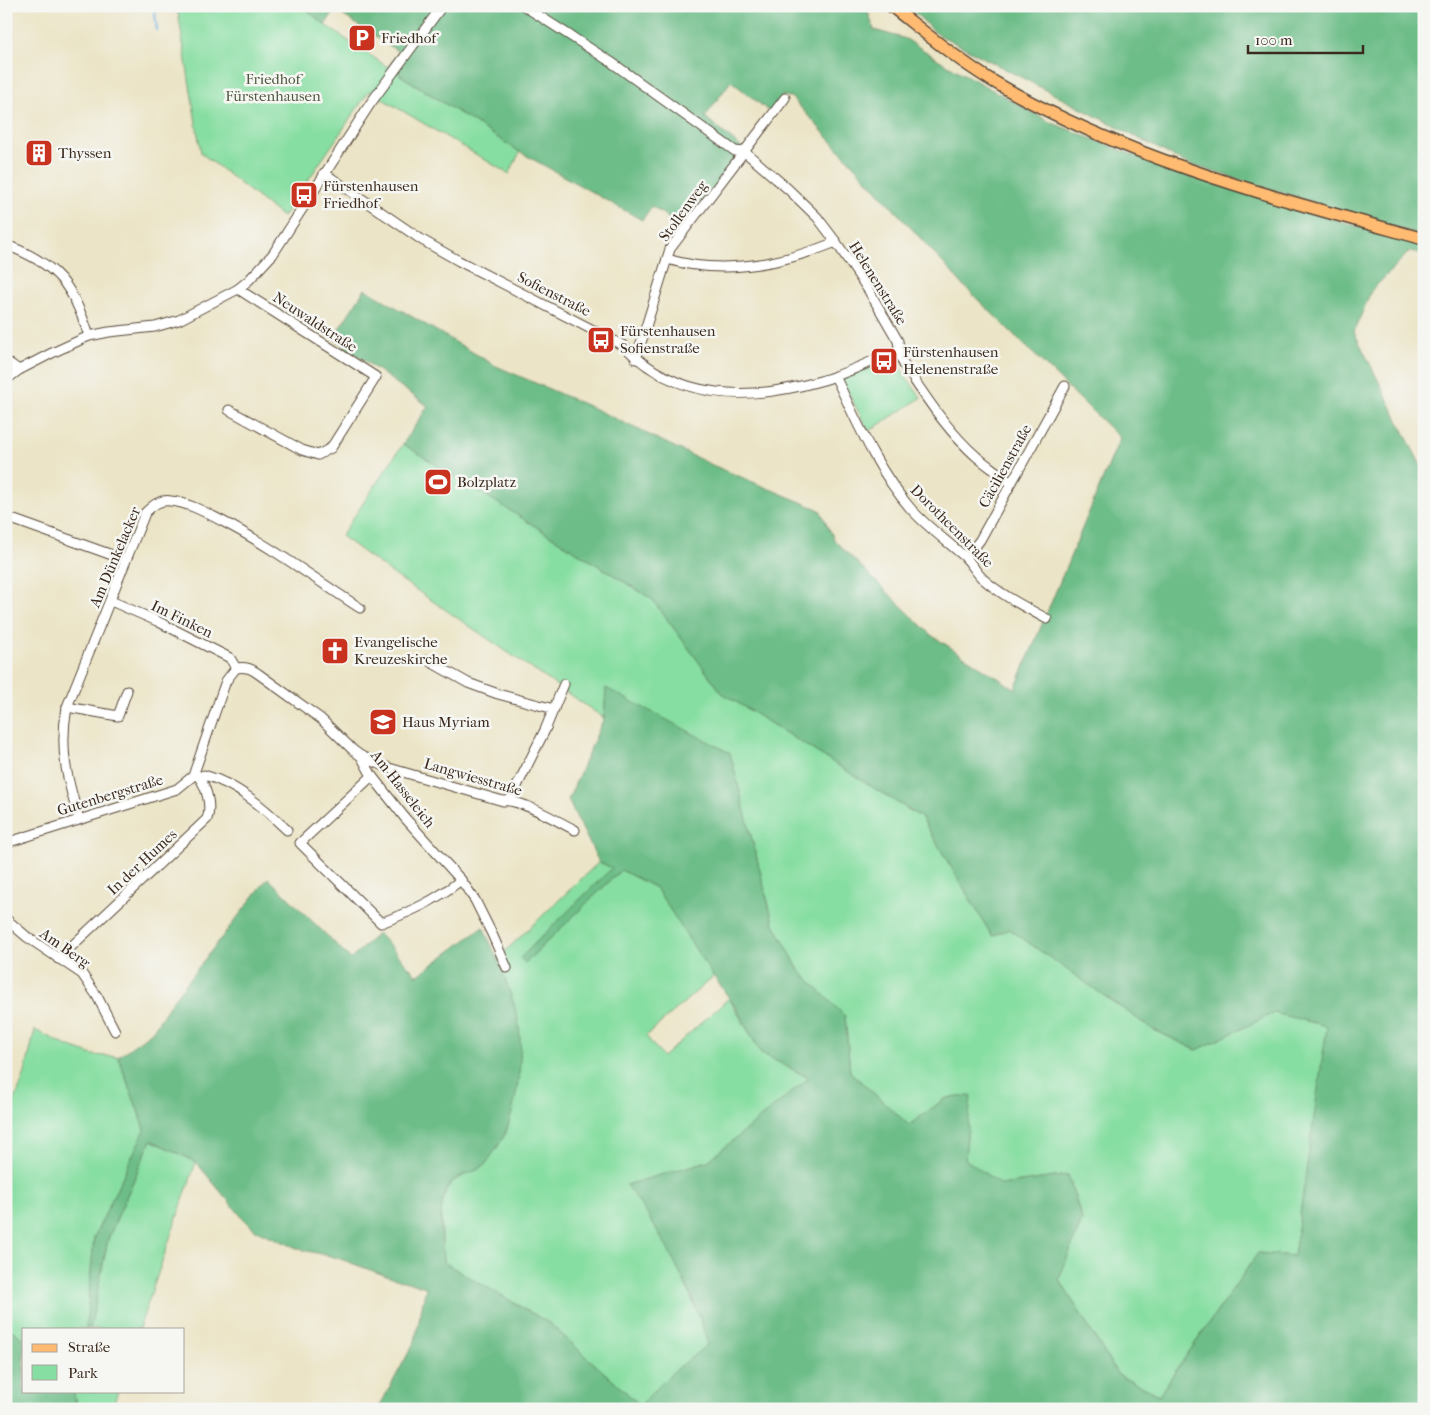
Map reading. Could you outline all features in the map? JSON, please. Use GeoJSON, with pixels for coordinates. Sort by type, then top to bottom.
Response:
{"type":"FeatureCollection","features":[{"type":"Feature","properties":{"kind":"main road"},"geometry":{"type":"LineString","coordinates":[[891,6],[990,79],[1037,106],[1096,134],[1167,163],[1327,212],[1424,239]]}},
{"type":"Feature","properties":{"kind":"street"},"geometry":{"type":"LineString","coordinates":[[6,380],[20,370],[52,353],[89,336],[155,327],[179,320],[238,289],[249,280],[274,254],[324,173],[370,104],[442,6]]}},
{"type":"Feature","properties":{"kind":"street","name":"Helenenstraße"},"geometry":{"type":"LineString","coordinates":[[524,6],[611,62],[736,151],[745,152],[810,210],[836,242],[868,291],[898,341],[904,365],[951,429],[976,456],[1011,483]]}},
{"type":"Feature","properties":{"kind":"street","name":"Stollenweg"},"geometry":{"type":"LineString","coordinates":[[636,358],[670,249],[785,98]]}},
{"type":"Feature","properties":{"kind":"street","name":"Sofienstraße"},"geometry":{"type":"LineString","coordinates":[[324,173],[422,240],[624,346],[650,370],[680,383],[705,390],[736,395],[768,393],[821,381],[899,350]]}},
{"type":"Feature","properties":{"kind":"street"},"geometry":{"type":"LineString","coordinates":[[667,259],[702,266],[734,267],[769,263],[790,258],[836,242]]}},
{"type":"Feature","properties":{"kind":"street"},"geometry":{"type":"LineString","coordinates":[[6,245],[27,254],[52,269],[70,287],[82,313],[89,336]]}},
{"type":"Feature","properties":{"kind":"street","name":"Neuwaldstraße"},"geometry":{"type":"LineString","coordinates":[[229,410],[302,450],[318,455],[330,448],[376,377],[238,289]]}},
{"type":"Feature","properties":{"kind":"street"},"geometry":{"type":"LineString","coordinates":[[6,361],[20,370]]}},
{"type":"Feature","properties":{"kind":"street","name":"Dorotheenstraße"},"geometry":{"type":"LineString","coordinates":[[835,376],[863,436],[884,472],[911,509],[966,558],[982,578],[1046,620]]}},
{"type":"Feature","properties":{"kind":"street","name":"Cäcilienstraße"},"geometry":{"type":"LineString","coordinates":[[966,558],[980,540],[1065,386]]}},
{"type":"Feature","properties":{"kind":"street","name":"Am Dünkelacker"},"geometry":{"type":"LineString","coordinates":[[79,819],[65,768],[64,721],[67,707],[145,513],[152,506],[162,501],[172,501],[212,516],[249,535],[360,608]]}},
{"type":"Feature","properties":{"kind":"street"},"geometry":{"type":"LineString","coordinates":[[6,517],[126,560]]}},
{"type":"Feature","properties":{"kind":"street","name":"Im Finken"},"geometry":{"type":"LineString","coordinates":[[110,601],[157,621],[230,658],[236,668]]}},
{"type":"Feature","properties":{"kind":"street"},"geometry":{"type":"LineString","coordinates":[[427,660],[468,683],[498,694],[554,709]]}},
{"type":"Feature","properties":{"kind":"street","name":"Am Hasseleich"},"geometry":{"type":"LineString","coordinates":[[236,668],[244,667],[260,674],[321,719],[361,756],[372,776],[405,818],[461,880],[483,917],[506,968]]}},
{"type":"Feature","properties":{"kind":"street"},"geometry":{"type":"LineString","coordinates":[[236,668],[226,681],[220,695],[197,775],[204,774],[227,783],[269,813],[287,830]]}},
{"type":"Feature","properties":{"kind":"street"},"geometry":{"type":"LineString","coordinates":[[510,800],[564,684]]}},
{"type":"Feature","properties":{"kind":"street"},"geometry":{"type":"LineString","coordinates":[[67,707],[118,716],[127,690]]}},
{"type":"Feature","properties":{"kind":"street","name":"Langwiesstraße"},"geometry":{"type":"LineString","coordinates":[[361,756],[389,768],[503,801],[510,800],[547,815],[575,830]]}},
{"type":"Feature","properties":{"kind":"street","name":"Gutenbergstraße"},"geometry":{"type":"LineString","coordinates":[[6,843],[177,789],[197,775]]}},
{"type":"Feature","properties":{"kind":"street","name":"In der Humes"},"geometry":{"type":"LineString","coordinates":[[58,959],[207,820],[210,812],[206,790],[197,775]]}},
{"type":"Feature","properties":{"kind":"street"},"geometry":{"type":"LineString","coordinates":[[372,776],[300,843],[381,923],[420,908],[442,896],[461,880]]}},
{"type":"Feature","properties":{"kind":"street","name":"Am Berg"},"geometry":{"type":"LineString","coordinates":[[6,919],[27,937],[82,974],[89,983],[115,1031]]}},
{"type":"Feature","properties":{"kind":"green space","name":"Friedhof Fürstenhausen"},"geometry":{"type":"Polygon","coordinates":[[[177,6],[302,6],[325,25],[386,66],[520,152],[509,174],[369,91],[283,217],[201,153],[177,6]]]}},
{"type":"Feature","properties":{"kind":"green space"},"geometry":{"type":"Polygon","coordinates":[[[302,6],[868,6],[867,9],[874,30],[906,39],[944,63],[1050,122],[1178,173],[1424,246],[1424,256],[1410,251],[1371,291],[1354,332],[1424,472],[1424,1409],[378,1409],[415,1341],[426,1287],[392,1278],[338,1258],[299,1249],[254,1229],[196,1162],[151,1140],[108,1239],[90,1328],[86,1328],[94,1238],[145,1129],[118,1057],[152,1032],[173,1000],[268,878],[351,959],[378,933],[417,976],[483,927],[506,981],[517,1015],[520,1043],[519,1074],[510,1118],[497,1147],[483,1166],[457,1178],[447,1188],[441,1219],[443,1262],[549,1323],[640,1405],[671,1374],[708,1344],[699,1314],[675,1262],[646,1213],[626,1185],[708,1161],[809,1078],[761,1053],[735,1006],[709,970],[656,888],[621,870],[525,963],[520,958],[612,868],[599,862],[568,800],[604,718],[606,688],[730,753],[773,922],[799,970],[845,1016],[850,1072],[909,1125],[946,1098],[971,1096],[965,1159],[1001,1185],[1068,1175],[1082,1220],[1059,1279],[1118,1375],[1159,1395],[1258,1253],[1294,1256],[1327,1026],[1274,1013],[1197,1050],[1152,1029],[1009,929],[992,936],[922,818],[722,693],[652,599],[403,444],[428,406],[333,338],[365,289],[496,366],[595,409],[712,465],[820,510],[835,541],[931,635],[1015,689],[1120,438],[966,288],[791,97],[782,96],[770,112],[731,81],[705,117],[743,149],[682,228],[652,206],[642,220],[520,152],[388,67],[399,52],[335,10],[325,25],[302,6]]]}},
{"type":"Feature","properties":{"kind":"green space"},"geometry":{"type":"Polygon","coordinates":[[[908,6],[1424,6],[1424,236],[1188,164],[936,33],[908,6]]]}},
{"type":"Feature","properties":{"kind":"green space"},"geometry":{"type":"Polygon","coordinates":[[[881,363],[884,369],[891,367],[895,371],[901,369],[921,398],[869,431],[841,380],[881,363]]]}},
{"type":"Feature","properties":{"kind":"green space"},"geometry":{"type":"Polygon","coordinates":[[[403,444],[652,599],[722,693],[922,818],[992,936],[1009,929],[1152,1029],[1196,1050],[1274,1013],[1328,1026],[1294,1256],[1258,1253],[1159,1395],[1118,1375],[1059,1279],[1082,1220],[1068,1175],[1001,1185],[965,1159],[946,1098],[909,1125],[850,1072],[845,1016],[799,970],[773,922],[730,753],[606,689],[604,718],[393,574],[341,536],[403,444]]]}},
{"type":"Feature","properties":{"kind":"green space"},"geometry":{"type":"Polygon","coordinates":[[[599,862],[613,868],[520,958],[525,963],[621,870],[656,888],[714,976],[646,1036],[663,1057],[729,998],[761,1053],[809,1078],[708,1161],[627,1185],[664,1241],[693,1302],[708,1344],[671,1374],[640,1405],[549,1323],[443,1262],[441,1208],[445,1192],[453,1181],[485,1165],[506,1133],[516,1093],[520,1054],[517,1016],[498,958],[599,862]]]}},
{"type":"Feature","properties":{"kind":"green space"},"geometry":{"type":"Polygon","coordinates":[[[35,1030],[67,1046],[93,1055],[118,1057],[145,1129],[94,1238],[86,1328],[22,1328],[22,1338],[6,1326],[6,1122],[24,1077],[35,1030]]]}},
{"type":"Feature","properties":{"kind":"green space"},"geometry":{"type":"Polygon","coordinates":[[[151,1140],[196,1162],[139,1328],[90,1328],[108,1239],[151,1140]]]}},
{"type":"Feature","properties":{"kind":"green space"},"geometry":{"type":"Polygon","coordinates":[[[6,1326],[22,1338],[22,1392],[73,1392],[78,1409],[6,1409],[6,1326]]]}},
{"type":"Feature","properties":{"kind":"green space"},"geometry":{"type":"Polygon","coordinates":[[[73,1392],[118,1392],[112,1409],[78,1409],[73,1392]]]}},
{"type":"Feature","properties":{"kind":"waterway"},"geometry":{"type":"LineString","coordinates":[[154,6],[157,30]]}},
{"type":"Feature","properties":{"kind":"place","name":"Friedhof"},"geometry":{"type":"Point","coordinates":[362,38]}},
{"type":"Feature","properties":{"kind":"place","name":"Thyssen"},"geometry":{"type":"Point","coordinates":[39,153]}},
{"type":"Feature","properties":{"kind":"place","name":"Fürstenhausen Friedhof"},"geometry":{"type":"Point","coordinates":[304,195]}},
{"type":"Feature","properties":{"kind":"place","name":"Fürstenhausen Sofienstraße"},"geometry":{"type":"Point","coordinates":[601,340]}},
{"type":"Feature","properties":{"kind":"place","name":"Fürstenhausen Helenenstraße"},"geometry":{"type":"Point","coordinates":[884,361]}},
{"type":"Feature","properties":{"kind":"place","name":"Bolzplatz"},"geometry":{"type":"Point","coordinates":[438,482]}},
{"type":"Feature","properties":{"kind":"place","name":"Evangelische Kreuzeskirche"},"geometry":{"type":"Point","coordinates":[335,651]}},
{"type":"Feature","properties":{"kind":"place","name":"Haus Myriam"},"geometry":{"type":"Point","coordinates":[383,722]}}]}
